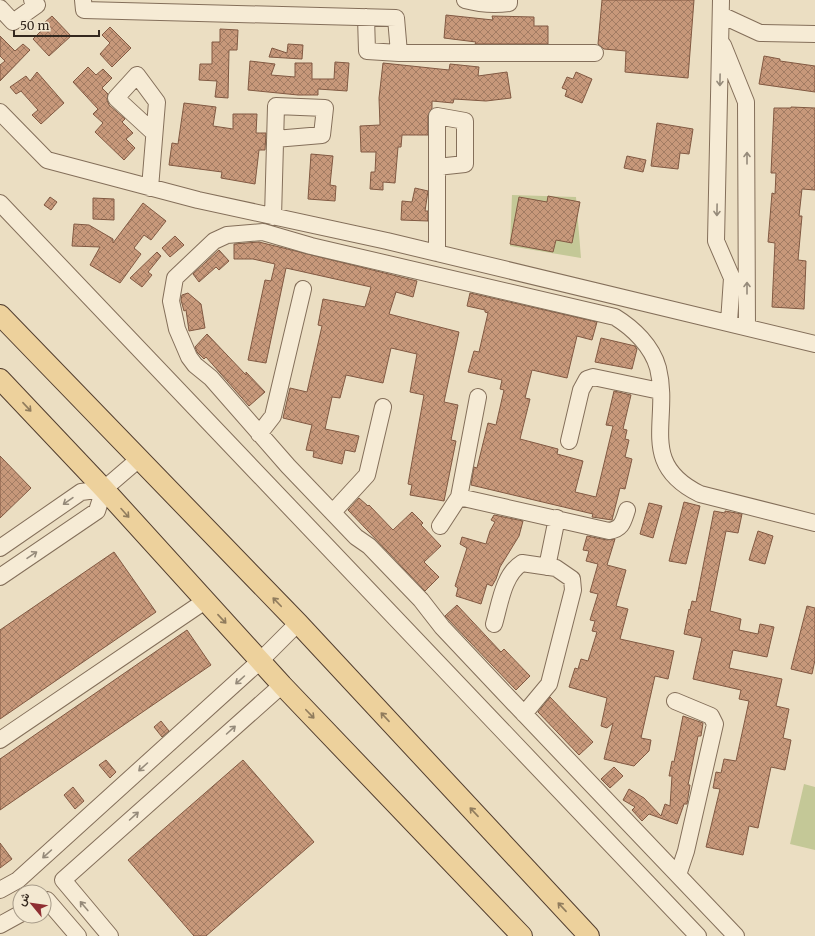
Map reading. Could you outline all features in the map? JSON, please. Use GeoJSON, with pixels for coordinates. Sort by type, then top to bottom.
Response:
{"type":"FeatureCollection","features":[{"type":"Feature","properties":{"kind":"main road"},"geometry":{"type":"LineString","coordinates":[[0,315],[298,623],[589,936]]}},
{"type":"Feature","properties":{"kind":"main road"},"geometry":{"type":"LineString","coordinates":[[0,379],[104,489],[261,660],[282,685],[522,936]]}},
{"type":"Feature","properties":{"kind":"street"},"geometry":{"type":"LineString","coordinates":[[0,8],[13,22],[37,5],[32,0]]}},
{"type":"Feature","properties":{"kind":"street"},"geometry":{"type":"LineString","coordinates":[[83,0],[84,10],[396,18],[399,54]]}},
{"type":"Feature","properties":{"kind":"street"},"geometry":{"type":"LineString","coordinates":[[465,0],[480,4],[497,4],[510,3],[510,0]]}},
{"type":"Feature","properties":{"kind":"street"},"geometry":{"type":"LineString","coordinates":[[721,8],[760,32],[815,34]]}},
{"type":"Feature","properties":{"kind":"street"},"geometry":{"type":"LineString","coordinates":[[721,8],[716,241],[732,278],[729,322]]}},
{"type":"Feature","properties":{"kind":"street"},"geometry":{"type":"LineString","coordinates":[[366,17],[367,51],[399,54],[596,53]]}},
{"type":"Feature","properties":{"kind":"street"},"geometry":{"type":"LineString","coordinates":[[721,41],[746,102],[747,327]]}},
{"type":"Feature","properties":{"kind":"street"},"geometry":{"type":"LineString","coordinates":[[0,112],[47,160],[150,188],[437,253],[729,322],[815,344]]}},
{"type":"Feature","properties":{"kind":"street"},"geometry":{"type":"LineString","coordinates":[[150,188],[154,132]]}},
{"type":"Feature","properties":{"kind":"street"},"geometry":{"type":"LineString","coordinates":[[273,216],[275,139]]}},
{"type":"Feature","properties":{"kind":"street"},"geometry":{"type":"LineString","coordinates":[[437,167],[437,253]]}},
{"type":"Feature","properties":{"kind":"street"},"geometry":{"type":"LineString","coordinates":[[0,203],[698,936]]}},
{"type":"Feature","properties":{"kind":"street"},"geometry":{"type":"LineString","coordinates":[[736,936],[442,627],[421,600],[369,546],[356,537],[189,357],[177,329],[170,301],[175,278],[214,240],[227,234],[263,232],[311,246],[615,317],[637,334],[653,355],[658,368],[662,406],[660,452],[673,476],[684,486],[700,494],[815,523]]}},
{"type":"Feature","properties":{"kind":"street"},"geometry":{"type":"LineString","coordinates":[[259,434],[273,416],[303,289]]}},
{"type":"Feature","properties":{"kind":"street"},"geometry":{"type":"LineString","coordinates":[[569,441],[581,390],[587,379],[593,377],[660,390]]}},
{"type":"Feature","properties":{"kind":"street"},"geometry":{"type":"LineString","coordinates":[[440,526],[459,496],[478,397]]}},
{"type":"Feature","properties":{"kind":"street"},"geometry":{"type":"LineString","coordinates":[[333,512],[367,475],[383,408]]}},
{"type":"Feature","properties":{"kind":"street"},"geometry":{"type":"LineString","coordinates":[[0,577],[97,511],[104,489],[139,459]]}},
{"type":"Feature","properties":{"kind":"street"},"geometry":{"type":"LineString","coordinates":[[0,548],[81,492],[104,489]]}},
{"type":"Feature","properties":{"kind":"street"},"geometry":{"type":"LineString","coordinates":[[459,496],[608,531],[617,530],[622,524],[627,510]]}},
{"type":"Feature","properties":{"kind":"street"},"geometry":{"type":"LineString","coordinates":[[547,567],[557,518]]}},
{"type":"Feature","properties":{"kind":"street"},"geometry":{"type":"LineString","coordinates":[[494,624],[509,576],[516,567],[522,563],[556,568],[568,574],[572,579],[573,590],[549,684],[524,714]]}},
{"type":"Feature","properties":{"kind":"street"},"geometry":{"type":"LineString","coordinates":[[0,740],[205,600]]}},
{"type":"Feature","properties":{"kind":"street"},"geometry":{"type":"LineString","coordinates":[[0,890],[18,880],[261,660],[298,623]]}},
{"type":"Feature","properties":{"kind":"street"},"geometry":{"type":"LineString","coordinates":[[52,893],[63,880],[282,685]]}},
{"type":"Feature","properties":{"kind":"street"},"geometry":{"type":"LineString","coordinates":[[675,700],[711,716],[715,724],[686,851],[678,875]]}},
{"type":"Feature","properties":{"kind":"street"},"geometry":{"type":"LineString","coordinates":[[63,880],[110,936]]}},
{"type":"Feature","properties":{"kind":"street"},"geometry":{"type":"LineString","coordinates":[[52,908],[78,936]]}},
{"type":"Feature","properties":{"kind":"street"},"geometry":{"type":"LineString","coordinates":[[0,925],[12,918]]}},
{"type":"Feature","properties":{"kind":"green space"},"geometry":{"type":"Polygon","coordinates":[[[512,195],[576,197],[581,258],[510,246],[512,195]]]}},
{"type":"Feature","properties":{"kind":"green space"},"geometry":{"type":"Polygon","coordinates":[[[804,784],[815,787],[815,850],[790,844],[804,784]]]}},
{"type":"Feature","properties":{"kind":"building"},"geometry":{"type":"Polygon","coordinates":[[[602,0],[694,0],[688,78],[625,72],[626,51],[604,49],[598,44],[602,0]]]}},
{"type":"Feature","properties":{"kind":"building"},"geometry":{"type":"Polygon","coordinates":[[[446,15],[493,20],[492,16],[534,17],[534,26],[548,26],[548,44],[475,44],[476,42],[444,38],[446,15]]]}},
{"type":"Feature","properties":{"kind":"building"},"geometry":{"type":"Polygon","coordinates":[[[52,16],[71,36],[49,56],[33,39],[46,26],[44,23],[52,16]]]}},
{"type":"Feature","properties":{"kind":"building"},"geometry":{"type":"Polygon","coordinates":[[[110,27],[131,48],[112,67],[100,54],[110,43],[102,35],[110,27]]]}},
{"type":"Feature","properties":{"kind":"building"},"geometry":{"type":"Polygon","coordinates":[[[220,29],[238,30],[237,50],[229,50],[228,98],[215,97],[217,81],[199,80],[200,64],[212,64],[212,42],[220,42],[220,29]]]}},
{"type":"Feature","properties":{"kind":"building"},"geometry":{"type":"Polygon","coordinates":[[[0,36],[15,51],[23,44],[30,50],[0,81],[0,65],[5,61],[0,56],[0,36]]]}},
{"type":"Feature","properties":{"kind":"building"},"geometry":{"type":"Polygon","coordinates":[[[288,44],[303,45],[302,59],[269,57],[272,48],[287,53],[288,44]]]}},
{"type":"Feature","properties":{"kind":"building"},"geometry":{"type":"Polygon","coordinates":[[[764,56],[780,59],[780,61],[815,66],[815,92],[759,84],[764,56]]]}},
{"type":"Feature","properties":{"kind":"building"},"geometry":{"type":"Polygon","coordinates":[[[250,61],[275,64],[271,75],[295,77],[295,63],[312,63],[312,79],[334,79],[335,62],[349,63],[347,91],[318,89],[318,95],[298,95],[248,90],[250,61]]]}},
{"type":"Feature","properties":{"kind":"building"},"geometry":{"type":"Polygon","coordinates":[[[383,63],[449,70],[450,64],[479,67],[478,76],[507,72],[511,98],[486,101],[454,99],[453,103],[432,101],[432,108],[428,116],[428,135],[402,135],[401,147],[398,147],[395,183],[383,182],[383,190],[370,189],[371,172],[375,172],[376,152],[361,152],[360,126],[380,125],[379,98],[383,63]]]}},
{"type":"Feature","properties":{"kind":"building"},"geometry":{"type":"Polygon","coordinates":[[[88,67],[96,75],[103,69],[112,78],[102,88],[108,94],[107,100],[109,105],[125,119],[122,122],[133,133],[126,139],[135,148],[124,160],[95,132],[103,123],[93,114],[98,109],[73,82],[88,67]]]}},
{"type":"Feature","properties":{"kind":"building"},"geometry":{"type":"Polygon","coordinates":[[[37,72],[64,103],[41,124],[32,115],[38,110],[21,91],[16,94],[10,87],[26,76],[30,81],[37,72]]]}},
{"type":"Feature","properties":{"kind":"building"},"geometry":{"type":"Polygon","coordinates":[[[576,72],[592,79],[582,103],[565,96],[567,90],[562,88],[567,77],[573,79],[576,72]]]}},
{"type":"Feature","properties":{"kind":"building"},"geometry":{"type":"Polygon","coordinates":[[[184,103],[216,107],[213,126],[233,129],[233,114],[257,114],[256,133],[266,133],[265,150],[259,150],[255,184],[221,178],[222,172],[169,165],[172,143],[178,144],[184,103]]]}},
{"type":"Feature","properties":{"kind":"building"},"geometry":{"type":"Polygon","coordinates":[[[774,108],[815,108],[815,190],[802,189],[799,216],[802,216],[798,260],[806,261],[804,309],[772,307],[775,243],[768,242],[772,193],[775,194],[776,173],[771,173],[774,108]]]}},
{"type":"Feature","properties":{"kind":"building"},"geometry":{"type":"Polygon","coordinates":[[[657,123],[693,129],[689,154],[680,153],[678,169],[651,166],[657,123]]]}},
{"type":"Feature","properties":{"kind":"building"},"geometry":{"type":"Polygon","coordinates":[[[311,154],[333,156],[330,185],[336,186],[335,201],[308,199],[311,154]]]}},
{"type":"Feature","properties":{"kind":"building"},"geometry":{"type":"Polygon","coordinates":[[[627,156],[646,160],[643,172],[624,168],[627,156]]]}},
{"type":"Feature","properties":{"kind":"building"},"geometry":{"type":"Polygon","coordinates":[[[415,188],[428,191],[425,211],[428,211],[428,221],[401,220],[402,201],[412,202],[415,188]]]}},
{"type":"Feature","properties":{"kind":"building"},"geometry":{"type":"Polygon","coordinates":[[[548,196],[580,202],[572,243],[556,240],[553,252],[510,244],[519,197],[547,202],[548,196]]]}},
{"type":"Feature","properties":{"kind":"building"},"geometry":{"type":"Polygon","coordinates":[[[50,197],[57,202],[51,210],[44,205],[50,197]]]}},
{"type":"Feature","properties":{"kind":"building"},"geometry":{"type":"Polygon","coordinates":[[[93,198],[114,199],[114,220],[93,219],[93,198]]]}},
{"type":"Feature","properties":{"kind":"building"},"geometry":{"type":"Polygon","coordinates":[[[143,203],[166,221],[151,240],[144,235],[134,248],[141,254],[120,283],[90,265],[100,247],[72,246],[74,224],[89,225],[113,239],[113,243],[143,203]]]}},
{"type":"Feature","properties":{"kind":"building"},"geometry":{"type":"Polygon","coordinates":[[[175,236],[184,245],[170,257],[162,248],[175,236]]]}},
{"type":"Feature","properties":{"kind":"building"},"geometry":{"type":"Polygon","coordinates":[[[259,242],[417,281],[413,297],[396,292],[389,314],[459,332],[444,402],[458,405],[451,440],[456,441],[444,501],[410,495],[412,485],[408,484],[424,395],[410,392],[417,354],[391,348],[383,383],[346,375],[340,398],[332,397],[325,429],[359,436],[355,452],[345,450],[342,464],[313,457],[314,451],[306,450],[312,425],[283,418],[290,388],[307,392],[322,326],[318,325],[323,299],[365,307],[371,287],[286,268],[266,363],[248,360],[265,280],[271,281],[275,264],[253,259],[234,259],[234,244],[259,242]]]}},
{"type":"Feature","properties":{"kind":"building"},"geometry":{"type":"Polygon","coordinates":[[[219,250],[229,261],[219,270],[216,267],[199,282],[193,274],[219,250]]]}},
{"type":"Feature","properties":{"kind":"building"},"geometry":{"type":"Polygon","coordinates":[[[157,252],[161,256],[148,272],[152,275],[142,287],[130,278],[157,252]]]}},
{"type":"Feature","properties":{"kind":"building"},"geometry":{"type":"Polygon","coordinates":[[[188,293],[201,304],[205,328],[189,331],[186,310],[184,311],[181,300],[182,295],[188,293]]]}},
{"type":"Feature","properties":{"kind":"building"},"geometry":{"type":"Polygon","coordinates":[[[470,293],[597,322],[592,340],[577,336],[567,378],[532,370],[525,398],[530,399],[520,439],[558,449],[557,454],[583,461],[575,492],[596,497],[613,426],[606,425],[614,391],[631,395],[623,429],[627,430],[625,439],[629,440],[625,457],[632,459],[625,489],[620,488],[612,520],[592,517],[593,514],[471,485],[474,467],[477,468],[488,423],[496,425],[504,390],[500,389],[502,380],[468,372],[474,351],[479,352],[488,313],[485,312],[485,310],[467,306],[470,293]]]}},
{"type":"Feature","properties":{"kind":"building"},"geometry":{"type":"Polygon","coordinates":[[[207,334],[246,375],[246,372],[265,392],[249,406],[206,357],[204,359],[197,352],[195,347],[207,334]]]}},
{"type":"Feature","properties":{"kind":"building"},"geometry":{"type":"Polygon","coordinates":[[[601,338],[635,346],[637,349],[632,369],[595,362],[601,338]]]}},
{"type":"Feature","properties":{"kind":"building"},"geometry":{"type":"Polygon","coordinates":[[[0,456],[31,488],[0,518],[0,456]]]}},
{"type":"Feature","properties":{"kind":"building"},"geometry":{"type":"Polygon","coordinates":[[[359,498],[368,506],[369,505],[393,530],[412,512],[423,523],[421,525],[441,546],[424,562],[439,577],[425,591],[348,510],[359,498]]]}},
{"type":"Feature","properties":{"kind":"building"},"geometry":{"type":"Polygon","coordinates":[[[684,502],[700,506],[686,564],[669,561],[684,502]]]}},
{"type":"Feature","properties":{"kind":"building"},"geometry":{"type":"Polygon","coordinates":[[[649,503],[662,506],[653,538],[640,534],[649,503]]]}},
{"type":"Feature","properties":{"kind":"building"},"geometry":{"type":"Polygon","coordinates":[[[714,511],[742,514],[738,533],[726,531],[710,611],[741,619],[739,630],[758,634],[760,624],[774,627],[767,657],[733,650],[729,668],[782,679],[776,706],[789,709],[783,738],[791,740],[785,770],[771,767],[758,828],[749,826],[743,855],[706,847],[720,789],[713,788],[716,772],[721,773],[724,759],[736,761],[749,701],[739,699],[741,690],[693,679],[702,638],[684,634],[692,601],[696,602],[714,511]]]}},
{"type":"Feature","properties":{"kind":"building"},"geometry":{"type":"Polygon","coordinates":[[[494,515],[523,521],[519,536],[500,567],[492,586],[487,584],[481,604],[456,596],[458,588],[455,586],[467,548],[460,544],[462,537],[486,544],[490,531],[495,522],[491,520],[494,515]]]}},
{"type":"Feature","properties":{"kind":"building"},"geometry":{"type":"Polygon","coordinates":[[[758,531],[773,536],[765,564],[749,560],[758,531]]]}},
{"type":"Feature","properties":{"kind":"building"},"geometry":{"type":"Polygon","coordinates":[[[587,536],[607,540],[615,539],[607,565],[626,570],[616,606],[628,609],[620,639],[674,651],[668,679],[655,676],[641,738],[651,740],[649,751],[634,766],[604,759],[613,723],[607,728],[601,726],[607,698],[569,687],[575,668],[578,669],[581,659],[588,661],[597,632],[592,631],[595,621],[590,620],[598,594],[590,592],[598,564],[586,561],[589,551],[583,550],[587,536]]]}},
{"type":"Feature","properties":{"kind":"building"},"geometry":{"type":"Polygon","coordinates":[[[114,552],[156,612],[0,719],[0,630],[114,552]]]}},
{"type":"Feature","properties":{"kind":"building"},"geometry":{"type":"Polygon","coordinates":[[[457,605],[501,652],[504,649],[530,676],[516,690],[445,616],[457,605]]]}},
{"type":"Feature","properties":{"kind":"building"},"geometry":{"type":"Polygon","coordinates":[[[807,606],[815,608],[815,660],[812,674],[791,669],[807,606]]]}},
{"type":"Feature","properties":{"kind":"building"},"geometry":{"type":"Polygon","coordinates":[[[187,630],[211,665],[0,810],[0,759],[187,630]]]}},
{"type":"Feature","properties":{"kind":"building"},"geometry":{"type":"Polygon","coordinates":[[[550,697],[593,742],[579,755],[538,712],[550,697]]]}},
{"type":"Feature","properties":{"kind":"building"},"geometry":{"type":"Polygon","coordinates":[[[683,716],[703,723],[701,736],[698,736],[688,785],[690,785],[687,804],[684,804],[677,824],[649,814],[642,821],[632,810],[635,807],[623,800],[629,789],[644,798],[661,816],[665,804],[670,806],[672,776],[669,776],[672,761],[674,762],[683,716]]]}},
{"type":"Feature","properties":{"kind":"building"},"geometry":{"type":"Polygon","coordinates":[[[161,721],[169,731],[162,737],[154,727],[161,721]]]}},
{"type":"Feature","properties":{"kind":"building"},"geometry":{"type":"Polygon","coordinates":[[[106,760],[116,772],[110,778],[99,765],[106,760]]]}},
{"type":"Feature","properties":{"kind":"building"},"geometry":{"type":"Polygon","coordinates":[[[243,760],[314,842],[206,936],[194,936],[128,860],[243,760]]]}},
{"type":"Feature","properties":{"kind":"building"},"geometry":{"type":"Polygon","coordinates":[[[614,767],[623,776],[610,788],[601,779],[614,767]]]}},
{"type":"Feature","properties":{"kind":"building"},"geometry":{"type":"Polygon","coordinates":[[[73,787],[84,801],[75,809],[64,795],[73,787]]]}},
{"type":"Feature","properties":{"kind":"building"},"geometry":{"type":"Polygon","coordinates":[[[0,843],[12,859],[0,868],[0,843]]]}}]}
